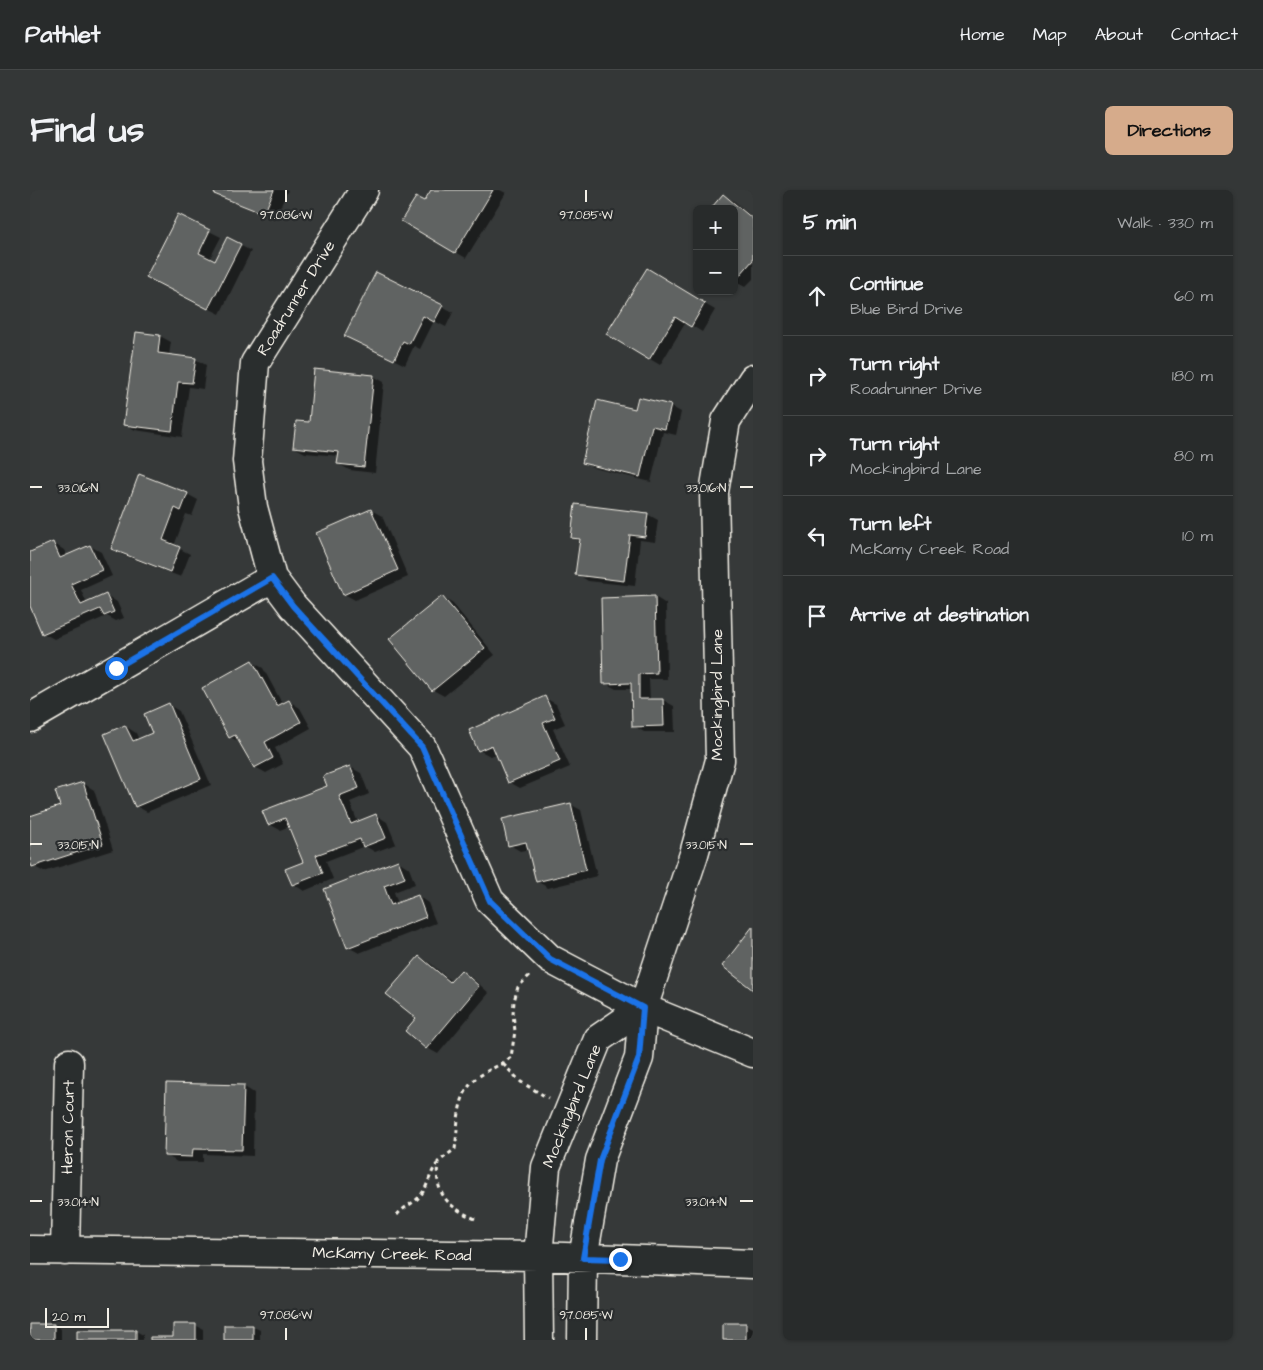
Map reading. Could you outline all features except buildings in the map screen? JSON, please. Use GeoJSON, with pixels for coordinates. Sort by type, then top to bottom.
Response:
{"type":"FeatureCollection","features":[{"type":"Feature","properties":{"kind":"street","name":"Roadrunner Drive"},"geometry":{"type":"LineString","coordinates":[[364,190],[255,363],[247,460],[253,507],[272,578],[293,606],[422,747],[490,901],[550,959],[643,1008],[753,1053]]}},
{"type":"Feature","properties":{"kind":"street","name":"Mockingbird Lane"},"geometry":{"type":"LineString","coordinates":[[582,1340],[583,1258],[600,1160],[639,1058],[643,1008],[694,854],[720,760],[714,492],[726,421],[753,379]]}},
{"type":"Feature","properties":{"kind":"street"},"geometry":{"type":"LineString","coordinates":[[30,718],[272,578]]}},
{"type":"Feature","properties":{"kind":"street","name":"Mockingbird Lane"},"geometry":{"type":"LineString","coordinates":[[538,1340],[538,1256],[546,1167],[598,1039],[643,1008]]}},
{"type":"Feature","properties":{"kind":"street","name":"Heron Court"},"geometry":{"type":"LineString","coordinates":[[66,1251],[69,1063]]}},
{"type":"Feature","properties":{"kind":"street","name":"McKamy Creek Road"},"geometry":{"type":"LineString","coordinates":[[30,1250],[538,1256],[753,1264]]}},
{"type":"Feature","properties":{"kind":"path"},"geometry":{"type":"LineString","coordinates":[[397,1216],[401,1210],[419,1197],[438,1162],[455,1149],[456,1128],[462,1097],[470,1084],[511,1057],[515,1031],[513,1008],[518,987],[529,976]]}},
{"type":"Feature","properties":{"kind":"path"},"geometry":{"type":"LineString","coordinates":[[503,1064],[521,1082],[551,1099]]}},
{"type":"Feature","properties":{"kind":"path"},"geometry":{"type":"LineString","coordinates":[[438,1162],[438,1185],[443,1197],[462,1213],[475,1219]]}},
{"type":"Feature","properties":{"kind":"route"},"geometry":{"type":"LineString","coordinates":[[116,668],[272,578],[293,606],[422,747],[490,901],[550,959],[643,1008],[639,1058],[600,1160],[583,1258],[620,1259]]}}]}
